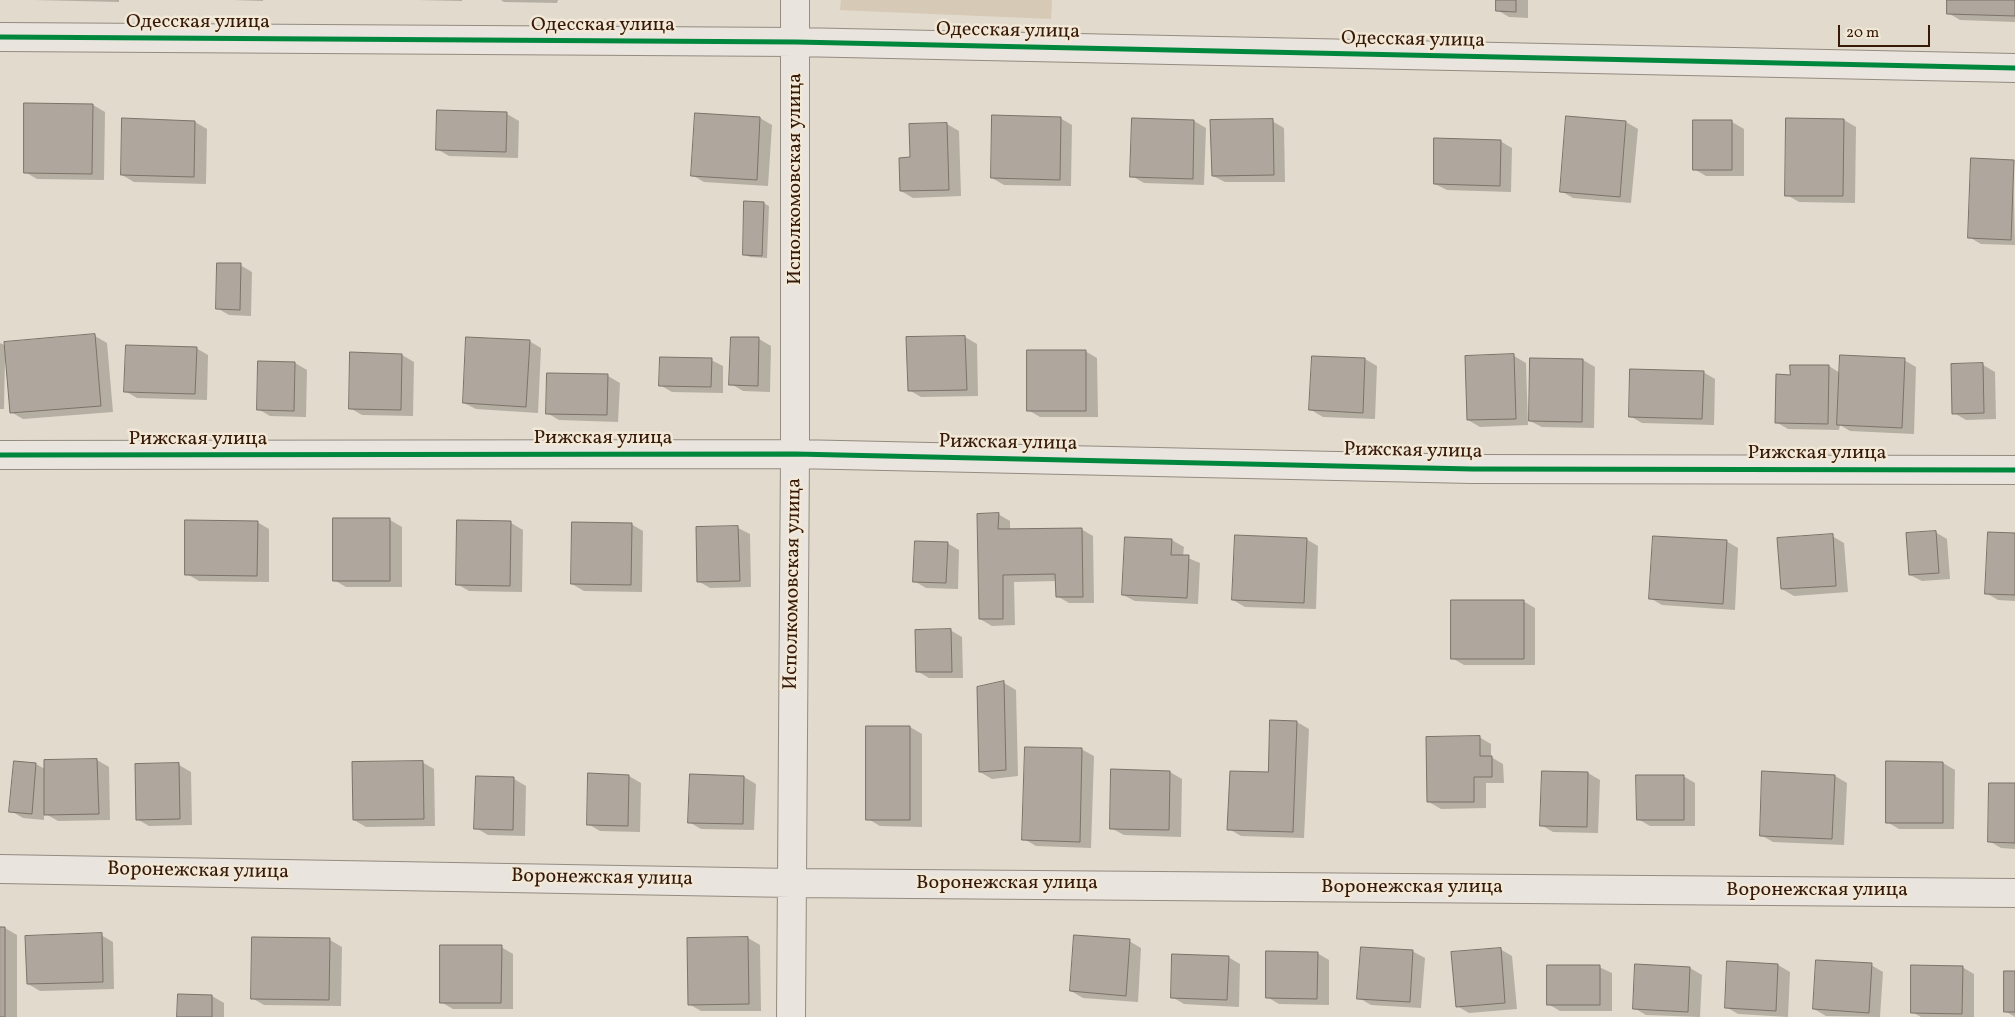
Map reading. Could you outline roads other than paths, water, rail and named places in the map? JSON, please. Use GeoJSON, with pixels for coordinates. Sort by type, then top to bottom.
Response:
{"type":"FeatureCollection","features":[{"type":"Feature","properties":{"kind":"street","name":"Исполкомовская улица"},"geometry":{"type":"LineString","coordinates":[[791,1017],[795,454],[795,0]]}},
{"type":"Feature","properties":{"kind":"street","name":"Одесская улица"},"geometry":{"type":"LineString","coordinates":[[0,37],[796,42],[2015,68]]}},
{"type":"Feature","properties":{"kind":"street","name":"Рижская улица"},"geometry":{"type":"LineString","coordinates":[[0,455],[795,454],[1462,468],[2015,470]]}},
{"type":"Feature","properties":{"kind":"street","name":"Воронежская улица"},"geometry":{"type":"LineString","coordinates":[[0,869],[791,882],[2015,893]]}}]}
